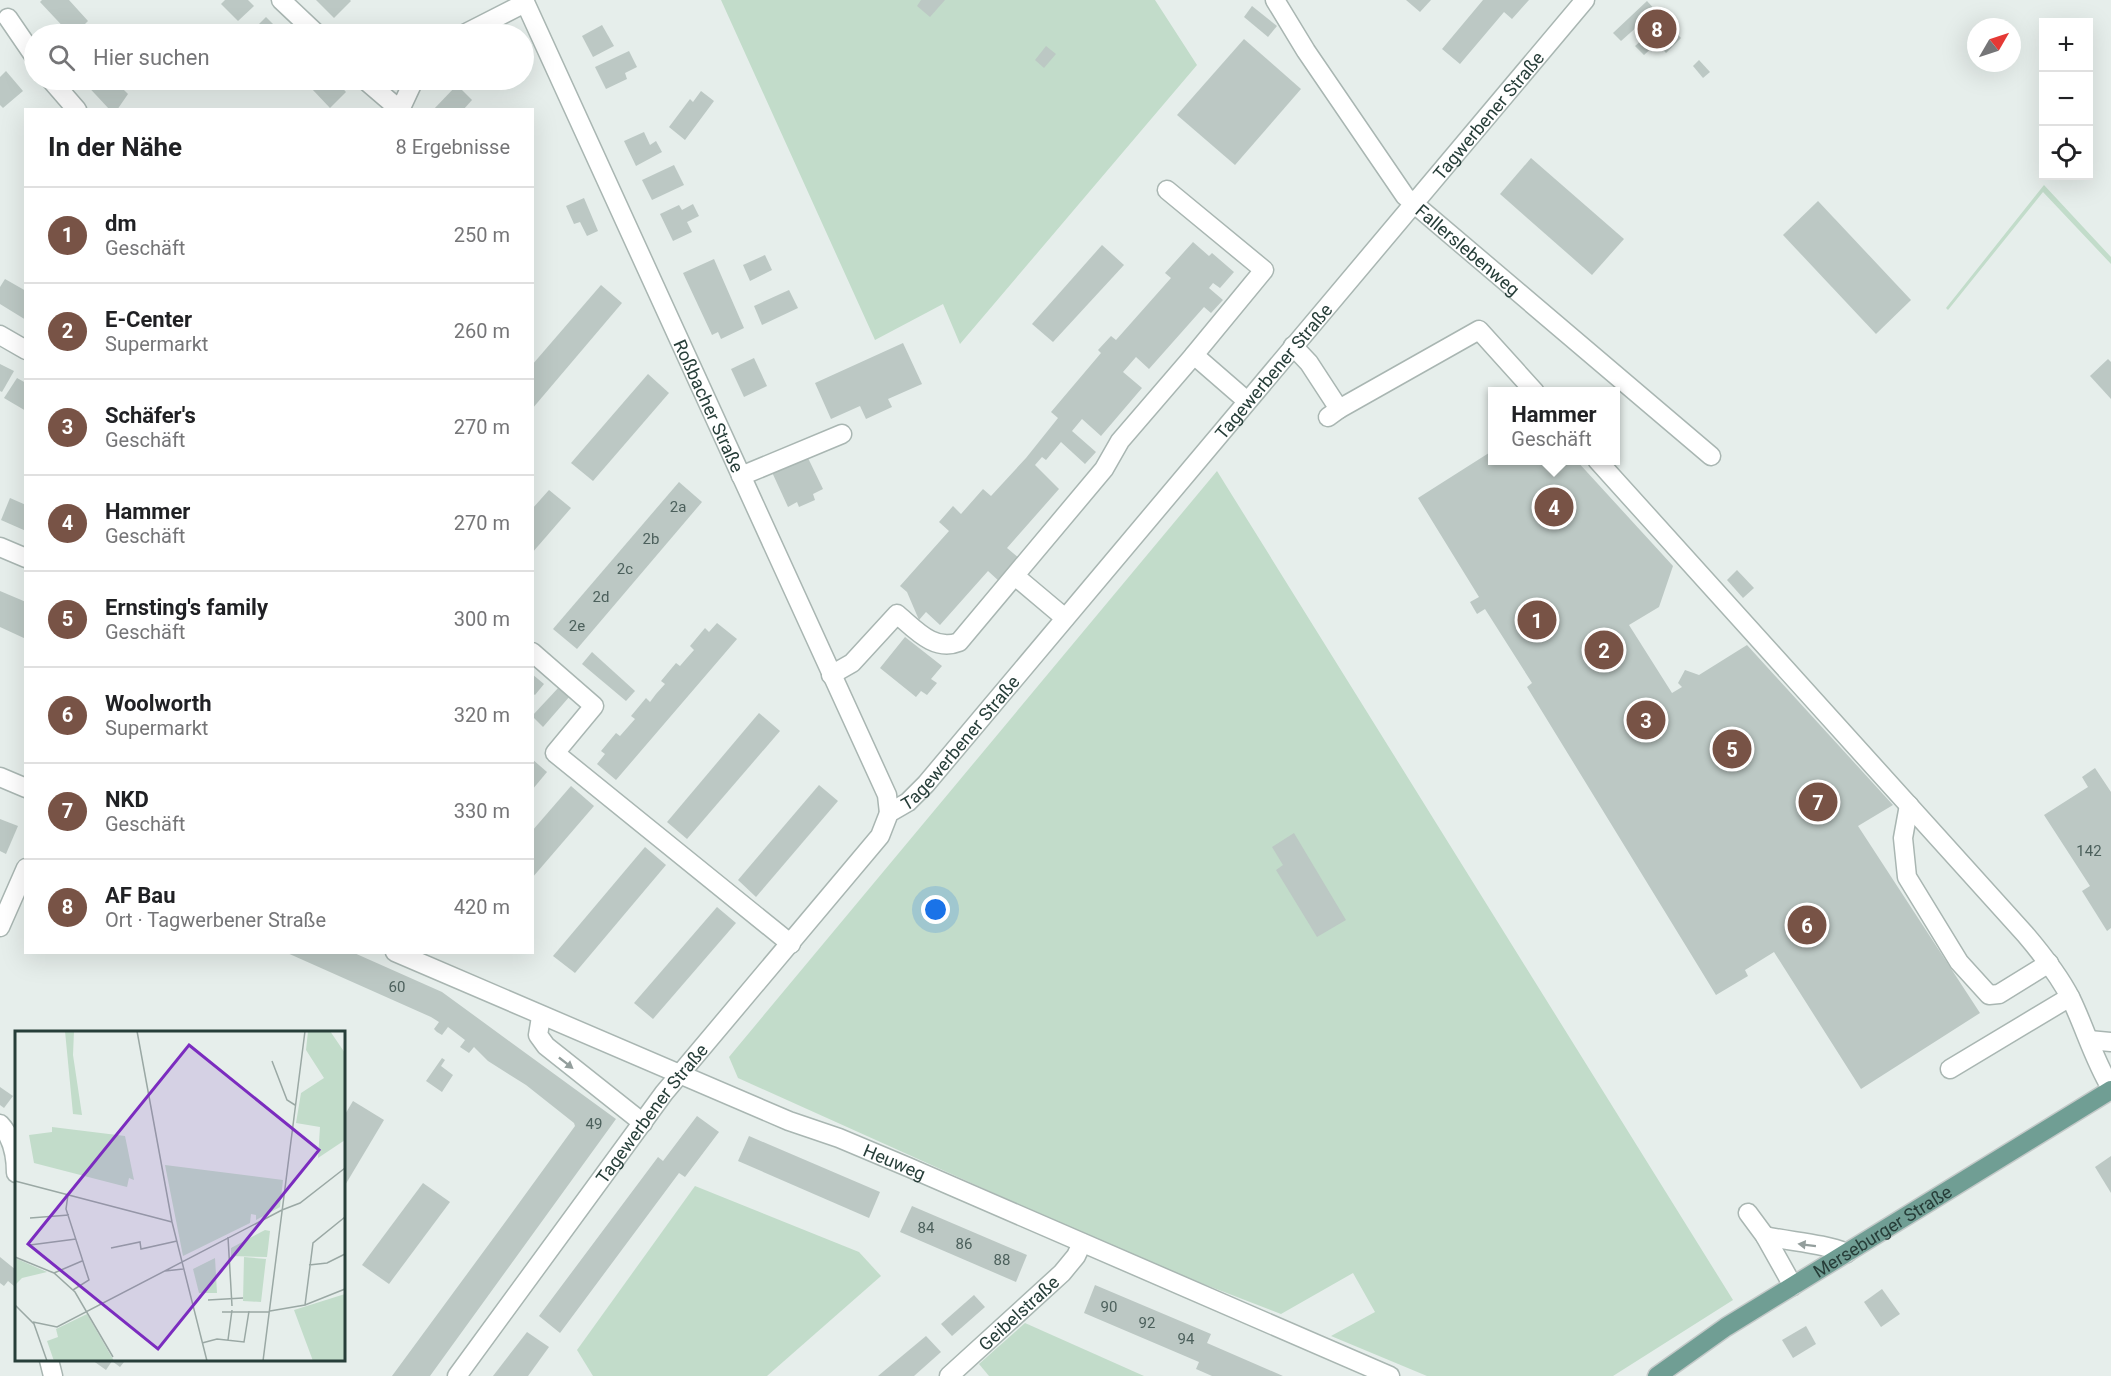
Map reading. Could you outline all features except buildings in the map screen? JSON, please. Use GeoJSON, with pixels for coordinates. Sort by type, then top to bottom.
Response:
{"type":"FeatureCollection","features":[{"type":"Feature","properties":{"kind":"main road","name":"Merseburger Straße"},"geometry":{"type":"LineString","coordinates":[[1657,1376],[1726,1327],[2111,1089]]}},
{"type":"Feature","properties":{"kind":"street"},"geometry":{"type":"LineString","coordinates":[[281,0],[306,24]]}},
{"type":"Feature","properties":{"kind":"street","name":"Fallerslebenweg"},"geometry":{"type":"LineString","coordinates":[[1275,0],[1394,184],[1414,204],[1711,456]]}},
{"type":"Feature","properties":{"kind":"street","name":"Tagwerbener Straße"},"geometry":{"type":"LineString","coordinates":[[1391,231],[1585,0]]}},
{"type":"Feature","properties":{"kind":"street"},"geometry":{"type":"LineString","coordinates":[[483,24],[524,2]]}},
{"type":"Feature","properties":{"kind":"street","name":"Roßbacher Straße"},"geometry":{"type":"LineString","coordinates":[[524,2],[887,795],[889,813]]}},
{"type":"Feature","properties":{"kind":"street"},"geometry":{"type":"LineString","coordinates":[[8,18],[24,41]]}},
{"type":"Feature","properties":{"kind":"street"},"geometry":{"type":"LineString","coordinates":[[60,90],[75,108]]}},
{"type":"Feature","properties":{"kind":"street"},"geometry":{"type":"LineString","coordinates":[[377,90],[398,108]]}},
{"type":"Feature","properties":{"kind":"street"},"geometry":{"type":"LineString","coordinates":[[401,108],[409,90]]}},
{"type":"Feature","properties":{"kind":"street"},"geometry":{"type":"LineString","coordinates":[[831,675],[852,663],[897,614],[930,641],[950,646],[959,642],[1104,469],[1120,441],[1264,270],[1167,190]]}},
{"type":"Feature","properties":{"kind":"street","name":"Tagewerbener Straße"},"geometry":{"type":"LineString","coordinates":[[457,1376],[681,1074],[880,836],[889,813],[908,802],[926,784],[1391,231]]}},
{"type":"Feature","properties":{"kind":"street"},"geometry":{"type":"LineString","coordinates":[[1293,346],[1309,363],[1333,413],[1479,330],[1530,387]]}},
{"type":"Feature","properties":{"kind":"street"},"geometry":{"type":"LineString","coordinates":[[0,335],[24,349]]}},
{"type":"Feature","properties":{"kind":"street"},"geometry":{"type":"LineString","coordinates":[[1194,355],[1247,401]]}},
{"type":"Feature","properties":{"kind":"street"},"geometry":{"type":"LineString","coordinates":[[741,476],[842,434]]}},
{"type":"Feature","properties":{"kind":"street"},"geometry":{"type":"LineString","coordinates":[[1602,465],[2049,963],[2070,997],[2111,1089]]}},
{"type":"Feature","properties":{"kind":"street"},"geometry":{"type":"LineString","coordinates":[[0,547],[24,557]]}},
{"type":"Feature","properties":{"kind":"street"},"geometry":{"type":"LineString","coordinates":[[1015,576],[1065,618]]}},
{"type":"Feature","properties":{"kind":"street"},"geometry":{"type":"LineString","coordinates":[[534,654],[594,706],[555,753],[791,944]]}},
{"type":"Feature","properties":{"kind":"street"},"geometry":{"type":"LineString","coordinates":[[0,777],[24,787]]}},
{"type":"Feature","properties":{"kind":"street"},"geometry":{"type":"LineString","coordinates":[[1909,805],[1903,838],[1907,877],[1959,962],[1989,995],[1999,994],[2049,963]]}},
{"type":"Feature","properties":{"kind":"street"},"geometry":{"type":"LineString","coordinates":[[0,927],[24,873]]}},
{"type":"Feature","properties":{"kind":"street","name":"Heuweg"},"geometry":{"type":"LineString","coordinates":[[399,954],[541,1017],[789,1121],[839,1138],[1390,1376]]}},
{"type":"Feature","properties":{"kind":"street"},"geometry":{"type":"LineString","coordinates":[[1950,1069],[2070,997]]}},
{"type":"Feature","properties":{"kind":"street"},"geometry":{"type":"LineString","coordinates":[[541,1017],[538,1035],[546,1046],[643,1123]]}},
{"type":"Feature","properties":{"kind":"street"},"geometry":{"type":"LineString","coordinates":[[2089,1040],[2111,1042]]}},
{"type":"Feature","properties":{"kind":"street"},"geometry":{"type":"LineString","coordinates":[[0,1124],[7,1131],[15,1151]]}},
{"type":"Feature","properties":{"kind":"street"},"geometry":{"type":"LineString","coordinates":[[1748,1214],[1765,1236],[1793,1286]]}},
{"type":"Feature","properties":{"kind":"street"},"geometry":{"type":"LineString","coordinates":[[1765,1236],[1803,1245],[1827,1245],[1847,1253]]}},
{"type":"Feature","properties":{"kind":"street","name":"Geibelstraße"},"geometry":{"type":"LineString","coordinates":[[949,1376],[1062,1273],[1083,1243]]}},
{"type":"Feature","properties":{"kind":"street"},"geometry":{"type":"LineString","coordinates":[[49,1361],[53,1376]]}},
{"type":"Feature","properties":{"kind":"green space"},"geometry":{"type":"Polygon","coordinates":[[[721,0],[1155,0],[1197,65],[960,344],[943,304],[875,340],[721,0]]]}},
{"type":"Feature","properties":{"kind":"green space"},"geometry":{"type":"Polygon","coordinates":[[[2044,185],[2111,257],[2111,264],[2043,192],[1948,310],[1946,308],[2044,185]]]}},
{"type":"Feature","properties":{"kind":"green space"},"geometry":{"type":"Polygon","coordinates":[[[1217,471],[1733,1300],[1613,1376],[1427,1376],[1331,1336],[1375,1312],[1353,1273],[1281,1314],[1149,1263],[738,1078],[729,1057],[1217,471]]]}},
{"type":"Feature","properties":{"kind":"green space"},"geometry":{"type":"Polygon","coordinates":[[[695,1186],[859,1252],[881,1276],[767,1376],[593,1376],[577,1350],[695,1186]]]}},
{"type":"Feature","properties":{"kind":"green space"},"geometry":{"type":"Polygon","coordinates":[[[1025,1323],[1144,1376],[989,1376],[979,1364],[1025,1323]]]}},
{"type":"Feature","properties":{"kind":"place","name":"AF Bau"},"geometry":{"type":"Point","coordinates":[1657,29]}},
{"type":"Feature","properties":{"kind":"place","name":"Hammer"},"geometry":{"type":"Point","coordinates":[1554,507]}},
{"type":"Feature","properties":{"kind":"place","name":"dm"},"geometry":{"type":"Point","coordinates":[1537,620]}},
{"type":"Feature","properties":{"kind":"place","name":"E-Center"},"geometry":{"type":"Point","coordinates":[1604,650]}},
{"type":"Feature","properties":{"kind":"place","name":"Schäfer's"},"geometry":{"type":"Point","coordinates":[1646,720]}},
{"type":"Feature","properties":{"kind":"place","name":"Ernsting's family"},"geometry":{"type":"Point","coordinates":[1732,749]}},
{"type":"Feature","properties":{"kind":"place","name":"NKD"},"geometry":{"type":"Point","coordinates":[1818,802]}},
{"type":"Feature","properties":{"kind":"place","name":"Woolworth"},"geometry":{"type":"Point","coordinates":[1807,925]}}]}
